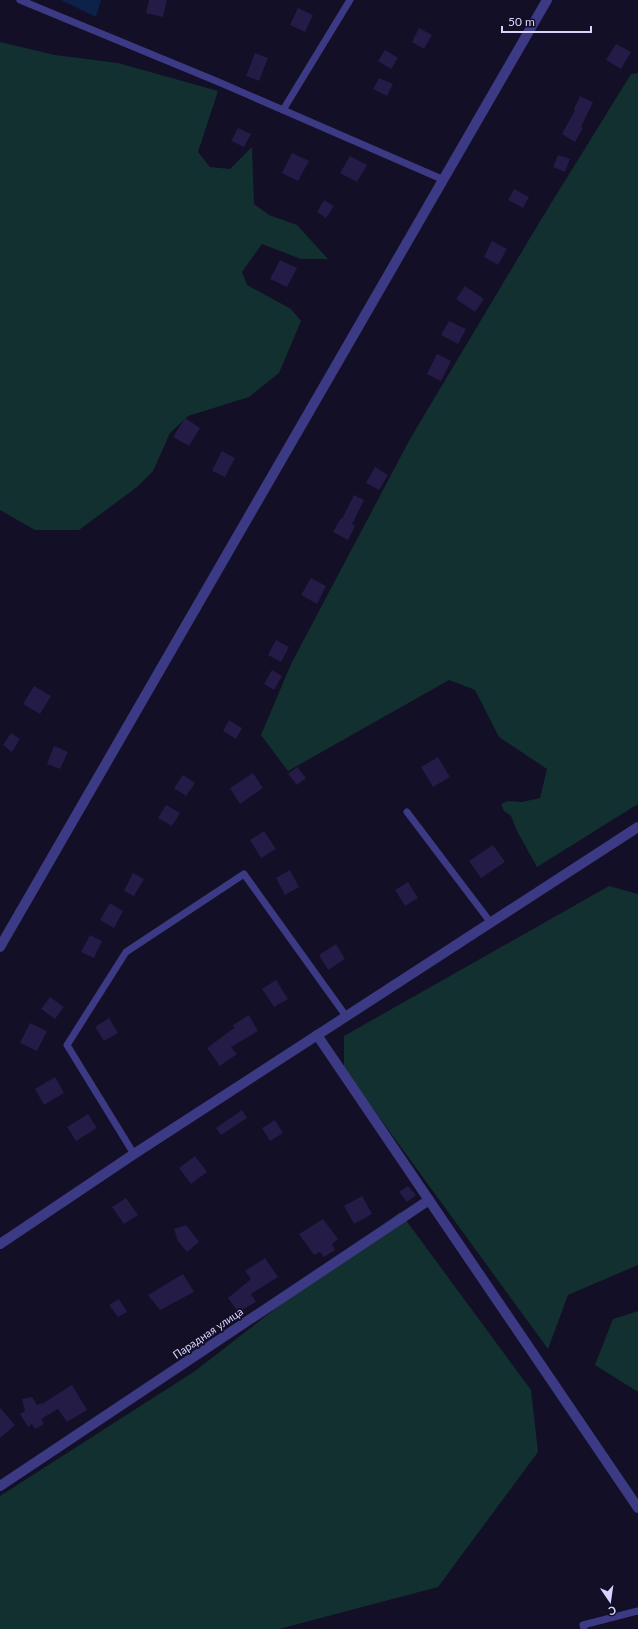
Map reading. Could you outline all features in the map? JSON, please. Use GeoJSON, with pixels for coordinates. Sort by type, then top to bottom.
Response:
{"type":"FeatureCollection","features":[{"type":"Feature","properties":{"kind":"street"},"geometry":{"type":"LineString","coordinates":[[0,946],[547,0]]}},
{"type":"Feature","properties":{"kind":"street"},"geometry":{"type":"LineString","coordinates":[[0,1244],[134,1154],[638,827]]}},
{"type":"Feature","properties":{"kind":"street"},"geometry":{"type":"LineString","coordinates":[[317,1035],[429,1200],[635,1495],[638,1508]]}},
{"type":"Feature","properties":{"kind":"street","name":"Парадная улица"},"geometry":{"type":"LineString","coordinates":[[0,1486],[429,1200]]}},
{"type":"Feature","properties":{"kind":"lane"},"geometry":{"type":"LineString","coordinates":[[20,0],[283,110],[444,180]]}},
{"type":"Feature","properties":{"kind":"lane"},"geometry":{"type":"LineString","coordinates":[[283,110],[350,0]]}},
{"type":"Feature","properties":{"kind":"lane"},"geometry":{"type":"LineString","coordinates":[[407,812],[491,923]]}},
{"type":"Feature","properties":{"kind":"lane"},"geometry":{"type":"LineString","coordinates":[[134,1154],[67,1045],[126,952],[244,874],[346,1016]]}},
{"type":"Feature","properties":{"kind":"lane"},"geometry":{"type":"LineString","coordinates":[[584,1629],[583,1625],[638,1611]]}},
{"type":"Feature","properties":{"kind":"green space"},"geometry":{"type":"Polygon","coordinates":[[[0,42],[55,55],[118,63],[218,91],[198,152],[210,167],[230,169],[252,147],[254,204],[269,215],[297,225],[328,259],[301,259],[262,244],[242,272],[247,285],[291,309],[301,321],[279,373],[249,397],[188,416],[170,433],[153,471],[137,487],[79,530],[35,530],[0,510],[0,42]]]}},
{"type":"Feature","properties":{"kind":"green space"},"geometry":{"type":"Polygon","coordinates":[[[638,73],[638,804],[537,867],[517,831],[511,816],[504,811],[501,804],[508,801],[522,802],[540,798],[547,769],[499,737],[475,690],[449,680],[288,771],[261,735],[291,664],[410,439],[542,218],[631,74],[638,73]]]}},
{"type":"Feature","properties":{"kind":"green space"},"geometry":{"type":"Polygon","coordinates":[[[609,886],[638,894],[638,1265],[568,1295],[548,1349],[344,1069],[344,1036],[609,886]]]}},
{"type":"Feature","properties":{"kind":"green space"},"geometry":{"type":"Polygon","coordinates":[[[400,1212],[531,1390],[538,1452],[438,1587],[279,1629],[0,1629],[0,1496],[195,1371],[400,1212]]]}},
{"type":"Feature","properties":{"kind":"green space"},"geometry":{"type":"Polygon","coordinates":[[[638,1311],[638,1392],[595,1365],[613,1319],[638,1311]]]}},
{"type":"Feature","properties":{"kind":"water"},"geometry":{"type":"Polygon","coordinates":[[[61,0],[101,0],[96,17],[61,0]]]}},
{"type":"Feature","properties":{"kind":"building"},"geometry":{"type":"Polygon","coordinates":[[[149,0],[167,0],[163,17],[146,13],[149,0]]]}},
{"type":"Feature","properties":{"kind":"building"},"geometry":{"type":"Polygon","coordinates":[[[298,8],[313,15],[305,32],[290,25],[298,8]]]}},
{"type":"Feature","properties":{"kind":"building"},"geometry":{"type":"Polygon","coordinates":[[[419,28],[432,35],[424,49],[412,42],[419,28]]]}},
{"type":"Feature","properties":{"kind":"building"},"geometry":{"type":"Polygon","coordinates":[[[616,44],[631,52],[621,69],[606,60],[616,44]]]}},
{"type":"Feature","properties":{"kind":"building"},"geometry":{"type":"Polygon","coordinates":[[[385,50],[398,58],[391,69],[378,61],[385,50]]]}},
{"type":"Feature","properties":{"kind":"building"},"geometry":{"type":"Polygon","coordinates":[[[255,53],[268,58],[259,81],[246,76],[255,53]]]}},
{"type":"Feature","properties":{"kind":"building"},"geometry":{"type":"Polygon","coordinates":[[[379,78],[393,84],[387,96],[373,89],[379,78]]]}},
{"type":"Feature","properties":{"kind":"building"},"geometry":{"type":"Polygon","coordinates":[[[580,96],[593,102],[581,127],[583,128],[575,142],[562,134],[575,110],[574,109],[580,96]]]}},
{"type":"Feature","properties":{"kind":"building"},"geometry":{"type":"Polygon","coordinates":[[[238,128],[251,134],[244,147],[231,141],[238,128]]]}},
{"type":"Feature","properties":{"kind":"building"},"geometry":{"type":"Polygon","coordinates":[[[292,153],[309,161],[298,181],[282,173],[292,153]]]}},
{"type":"Feature","properties":{"kind":"building"},"geometry":{"type":"Polygon","coordinates":[[[558,155],[570,159],[565,172],[553,167],[558,155]]]}},
{"type":"Feature","properties":{"kind":"building"},"geometry":{"type":"Polygon","coordinates":[[[350,156],[367,165],[357,182],[340,173],[350,156]]]}},
{"type":"Feature","properties":{"kind":"building"},"geometry":{"type":"Polygon","coordinates":[[[514,189],[529,197],[523,208],[508,200],[514,189]]]}},
{"type":"Feature","properties":{"kind":"building"},"geometry":{"type":"Polygon","coordinates":[[[324,200],[334,206],[326,218],[317,212],[324,200]]]}},
{"type":"Feature","properties":{"kind":"building"},"geometry":{"type":"Polygon","coordinates":[[[492,241],[507,249],[498,265],[484,257],[492,241]]]}},
{"type":"Feature","properties":{"kind":"building"},"geometry":{"type":"Polygon","coordinates":[[[280,260],[297,268],[287,287],[270,279],[280,260]]]}},
{"type":"Feature","properties":{"kind":"building"},"geometry":{"type":"Polygon","coordinates":[[[465,286],[484,299],[475,312],[456,299],[465,286]]]}},
{"type":"Feature","properties":{"kind":"building"},"geometry":{"type":"Polygon","coordinates":[[[449,321],[466,329],[458,344],[441,335],[449,321]]]}},
{"type":"Feature","properties":{"kind":"building"},"geometry":{"type":"Polygon","coordinates":[[[437,354],[451,361],[441,381],[427,374],[437,354]]]}},
{"type":"Feature","properties":{"kind":"building"},"geometry":{"type":"Polygon","coordinates":[[[185,418],[200,428],[189,446],[173,437],[185,418]]]}},
{"type":"Feature","properties":{"kind":"building"},"geometry":{"type":"Polygon","coordinates":[[[222,451],[235,458],[225,477],[212,471],[222,451]]]}},
{"type":"Feature","properties":{"kind":"building"},"geometry":{"type":"Polygon","coordinates":[[[375,467],[388,475],[379,490],[366,483],[375,467]]]}},
{"type":"Feature","properties":{"kind":"building"},"geometry":{"type":"Polygon","coordinates":[[[354,495],[364,500],[352,524],[355,526],[348,540],[333,532],[341,518],[342,519],[354,495]]]}},
{"type":"Feature","properties":{"kind":"building"},"geometry":{"type":"Polygon","coordinates":[[[311,578],[326,586],[317,604],[301,595],[311,578]]]}},
{"type":"Feature","properties":{"kind":"building"},"geometry":{"type":"Polygon","coordinates":[[[276,640],[289,647],[281,662],[268,655],[276,640]]]}},
{"type":"Feature","properties":{"kind":"building"},"geometry":{"type":"Polygon","coordinates":[[[272,670],[282,676],[274,690],[264,684],[272,670]]]}},
{"type":"Feature","properties":{"kind":"building"},"geometry":{"type":"Polygon","coordinates":[[[34,686],[51,696],[40,714],[23,704],[34,686]]]}},
{"type":"Feature","properties":{"kind":"building"},"geometry":{"type":"Polygon","coordinates":[[[229,720],[242,728],[236,739],[223,731],[229,720]]]}},
{"type":"Feature","properties":{"kind":"building"},"geometry":{"type":"Polygon","coordinates":[[[11,733],[20,739],[12,752],[3,745],[11,733]]]}},
{"type":"Feature","properties":{"kind":"building"},"geometry":{"type":"Polygon","coordinates":[[[54,746],[68,752],[60,769],[47,764],[54,746]]]}},
{"type":"Feature","properties":{"kind":"building"},"geometry":{"type":"Polygon","coordinates":[[[438,757],[450,777],[433,787],[421,767],[438,757]]]}},
{"type":"Feature","properties":{"kind":"building"},"geometry":{"type":"Polygon","coordinates":[[[297,767],[306,778],[297,785],[288,774],[297,767]]]}},
{"type":"Feature","properties":{"kind":"building"},"geometry":{"type":"Polygon","coordinates":[[[253,773],[263,788],[240,804],[230,788],[253,773]]]}},
{"type":"Feature","properties":{"kind":"building"},"geometry":{"type":"Polygon","coordinates":[[[183,775],[195,783],[186,796],[174,788],[183,775]]]}},
{"type":"Feature","properties":{"kind":"building"},"geometry":{"type":"Polygon","coordinates":[[[166,805],[180,813],[172,826],[158,818],[166,805]]]}},
{"type":"Feature","properties":{"kind":"building"},"geometry":{"type":"Polygon","coordinates":[[[264,831],[276,849],[261,858],[250,840],[264,831]]]}},
{"type":"Feature","properties":{"kind":"building"},"geometry":{"type":"Polygon","coordinates":[[[493,845],[505,862],[481,878],[469,861],[493,845]]]}},
{"type":"Feature","properties":{"kind":"building"},"geometry":{"type":"Polygon","coordinates":[[[290,870],[299,887],[285,895],[276,878],[290,870]]]}},
{"type":"Feature","properties":{"kind":"building"},"geometry":{"type":"Polygon","coordinates":[[[133,873],[144,879],[134,896],[124,891],[133,873]]]}},
{"type":"Feature","properties":{"kind":"building"},"geometry":{"type":"Polygon","coordinates":[[[408,882],[418,898],[405,906],[395,890],[408,882]]]}},
{"type":"Feature","properties":{"kind":"building"},"geometry":{"type":"Polygon","coordinates":[[[110,903],[123,911],[114,928],[100,920],[110,903]]]}},
{"type":"Feature","properties":{"kind":"building"},"geometry":{"type":"Polygon","coordinates":[[[90,935],[102,941],[94,958],[81,952],[90,935]]]}},
{"type":"Feature","properties":{"kind":"building"},"geometry":{"type":"Polygon","coordinates":[[[336,944],[345,959],[328,970],[319,955],[336,944]]]}},
{"type":"Feature","properties":{"kind":"building"},"geometry":{"type":"Polygon","coordinates":[[[276,980],[288,999],[274,1007],[262,989],[276,980]]]}},
{"type":"Feature","properties":{"kind":"building"},"geometry":{"type":"Polygon","coordinates":[[[50,997],[64,1007],[55,1019],[41,1009],[50,997]]]}},
{"type":"Feature","properties":{"kind":"building"},"geometry":{"type":"Polygon","coordinates":[[[249,1015],[258,1031],[231,1047],[237,1054],[220,1066],[207,1048],[234,1028],[233,1025],[249,1015]]]}},
{"type":"Feature","properties":{"kind":"building"},"geometry":{"type":"Polygon","coordinates":[[[109,1018],[118,1033],[104,1041],[95,1027],[109,1018]]]}},
{"type":"Feature","properties":{"kind":"building"},"geometry":{"type":"Polygon","coordinates":[[[30,1023],[47,1031],[37,1051],[20,1043],[30,1023]]]}},
{"type":"Feature","properties":{"kind":"building"},"geometry":{"type":"Polygon","coordinates":[[[55,1077],[64,1093],[44,1105],[35,1089],[55,1077]]]}},
{"type":"Feature","properties":{"kind":"building"},"geometry":{"type":"Polygon","coordinates":[[[242,1110],[247,1118],[221,1135],[216,1128],[242,1110]]]}},
{"type":"Feature","properties":{"kind":"building"},"geometry":{"type":"Polygon","coordinates":[[[88,1114],[97,1128],[76,1141],[67,1127],[88,1114]]]}},
{"type":"Feature","properties":{"kind":"building"},"geometry":{"type":"Polygon","coordinates":[[[275,1120],[283,1133],[270,1141],[262,1128],[275,1120]]]}},
{"type":"Feature","properties":{"kind":"building"},"geometry":{"type":"Polygon","coordinates":[[[195,1156],[207,1172],[191,1184],[179,1168],[195,1156]]]}},
{"type":"Feature","properties":{"kind":"building"},"geometry":{"type":"Polygon","coordinates":[[[408,1186],[416,1195],[407,1202],[399,1192],[408,1186]]]}},
{"type":"Feature","properties":{"kind":"building"},"geometry":{"type":"Polygon","coordinates":[[[362,1196],[372,1214],[354,1224],[344,1206],[362,1196]]]}},
{"type":"Feature","properties":{"kind":"building"},"geometry":{"type":"Polygon","coordinates":[[[126,1198],[138,1215],[124,1224],[112,1207],[126,1198]]]}},
{"type":"Feature","properties":{"kind":"building"},"geometry":{"type":"Polygon","coordinates":[[[323,1219],[338,1239],[332,1244],[335,1250],[324,1257],[320,1252],[314,1255],[299,1234],[323,1219]]]}},
{"type":"Feature","properties":{"kind":"building"},"geometry":{"type":"Polygon","coordinates":[[[186,1225],[199,1242],[187,1252],[178,1241],[174,1229],[186,1225]]]}},
{"type":"Feature","properties":{"kind":"building"},"geometry":{"type":"Polygon","coordinates":[[[265,1258],[278,1277],[251,1294],[256,1302],[238,1312],[228,1298],[251,1279],[245,1271],[265,1258]]]}},
{"type":"Feature","properties":{"kind":"building"},"geometry":{"type":"Polygon","coordinates":[[[183,1274],[194,1292],[160,1310],[148,1295],[183,1274]]]}},
{"type":"Feature","properties":{"kind":"building"},"geometry":{"type":"Polygon","coordinates":[[[119,1299],[127,1312],[118,1317],[109,1305],[119,1299]]]}},
{"type":"Feature","properties":{"kind":"building"},"geometry":{"type":"Polygon","coordinates":[[[72,1385],[87,1410],[67,1422],[58,1409],[41,1419],[44,1424],[35,1429],[32,1424],[28,1427],[20,1414],[25,1411],[22,1399],[32,1397],[37,1405],[42,1404],[72,1385]]]}},
{"type":"Feature","properties":{"kind":"building"},"geometry":{"type":"Polygon","coordinates":[[[0,1408],[15,1425],[0,1438],[0,1408]]]}}]}
